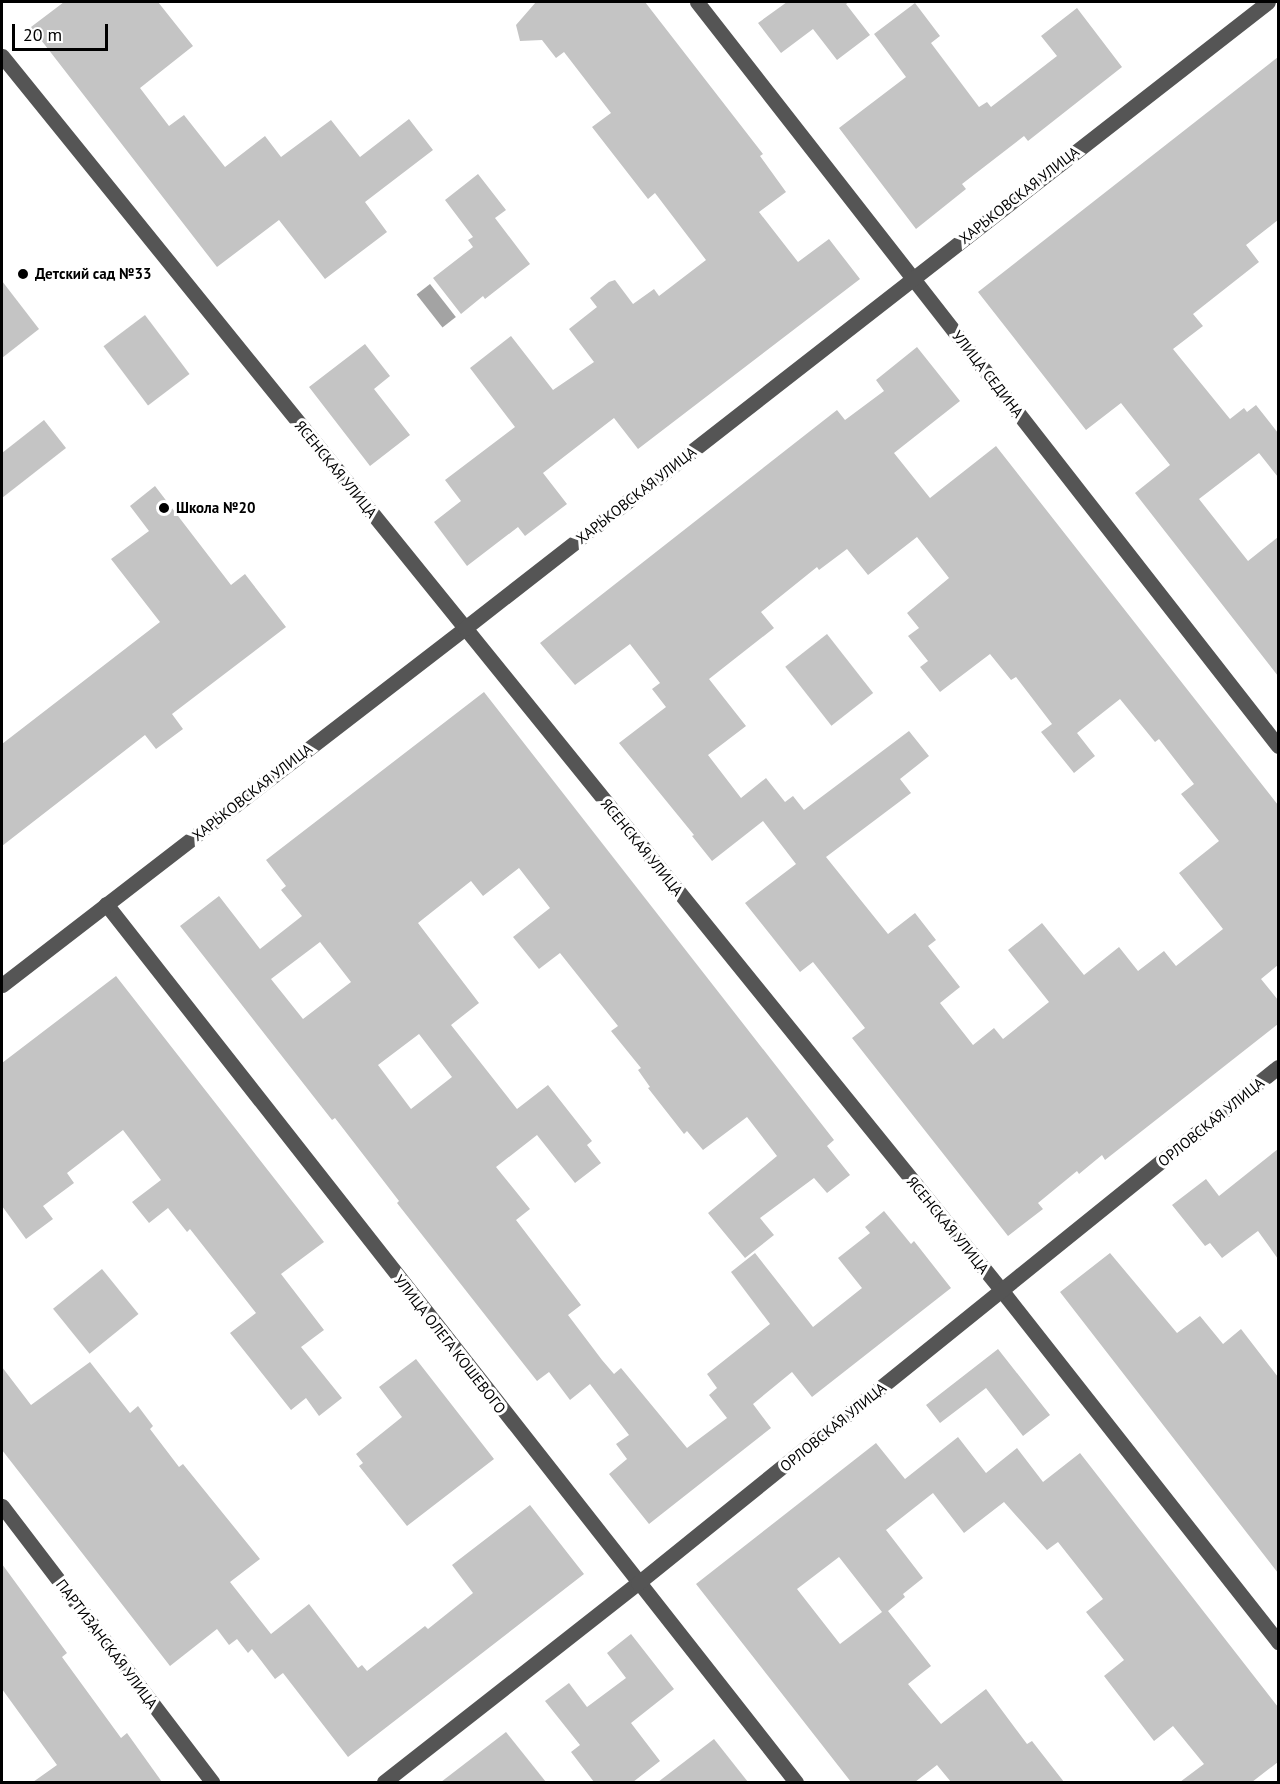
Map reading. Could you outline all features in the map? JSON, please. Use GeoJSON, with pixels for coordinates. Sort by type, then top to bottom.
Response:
{"type":"FeatureCollection","features":[{"type":"Feature","properties":{"kind":"street","name":"УЛИЦА СЕДИНА"},"geometry":{"type":"LineString","coordinates":[[697,2],[1278,746]]}},
{"type":"Feature","properties":{"kind":"street","name":"ХАРЬКОВСКАЯ УЛИЦА"},"geometry":{"type":"LineString","coordinates":[[2,985],[465,628],[1268,2]]}},
{"type":"Feature","properties":{"kind":"street","name":"ЯСЕНСКАЯ УЛИЦА"},"geometry":{"type":"LineString","coordinates":[[2,56],[1002,1292],[1278,1642]]}},
{"type":"Feature","properties":{"kind":"street","name":"УЛИЦА ОЛЕГА КОШЕВОГО"},"geometry":{"type":"LineString","coordinates":[[106,904],[796,1782]]}},
{"type":"Feature","properties":{"kind":"street","name":"ОРЛОВСКАЯ УЛИЦА"},"geometry":{"type":"LineString","coordinates":[[384,1782],[638,1583],[1002,1292],[1278,1067]]}},
{"type":"Feature","properties":{"kind":"street","name":"ПАРТИЗАНСКАЯ УЛИЦА"},"geometry":{"type":"LineString","coordinates":[[2,1506],[212,1782]]}},
{"type":"Feature","properties":{"kind":"shaded area"},"geometry":{"type":"Polygon","coordinates":[[[430,284],[456,317],[442,328],[417,294],[430,284]]]}},
{"type":"Feature","properties":{"kind":"building"},"geometry":{"type":"Polygon","coordinates":[[[64,2],[158,2],[193,46],[140,88],[169,126],[184,115],[225,167],[265,136],[281,157],[331,120],[360,157],[409,119],[433,150],[365,202],[387,232],[325,279],[279,220],[217,267],[31,27],[64,2]]]}},
{"type":"Feature","properties":{"kind":"building"},"geometry":{"type":"Polygon","coordinates":[[[536,2],[645,2],[763,154],[760,156],[786,192],[759,212],[798,262],[829,239],[860,279],[638,449],[614,418],[543,473],[567,504],[525,536],[518,527],[467,566],[434,522],[461,501],[445,480],[515,427],[470,368],[511,336],[553,390],[594,362],[569,329],[597,307],[590,298],[609,282],[615,280],[633,304],[654,289],[659,296],[706,260],[655,193],[648,199],[592,127],[611,113],[564,52],[556,58],[542,40],[520,41],[516,25],[536,2]]]}},
{"type":"Feature","properties":{"kind":"building"},"geometry":{"type":"Polygon","coordinates":[[[787,2],[849,2],[846,4],[870,35],[837,60],[813,29],[781,53],[758,23],[787,2]]]}},
{"type":"Feature","properties":{"kind":"building"},"geometry":{"type":"Polygon","coordinates":[[[915,3],[940,36],[931,43],[979,107],[987,102],[991,107],[1057,56],[1041,36],[1077,8],[1122,67],[1028,141],[1024,136],[962,184],[966,189],[916,229],[839,128],[906,77],[874,34],[915,3]]]}},
{"type":"Feature","properties":{"kind":"building"},"geometry":{"type":"Polygon","coordinates":[[[1278,57],[1278,220],[1246,245],[1259,262],[1193,314],[1203,326],[1173,349],[1230,419],[1244,408],[1247,412],[1256,405],[1278,433],[1278,477],[1259,453],[1199,499],[1248,561],[1278,537],[1278,676],[1135,493],[1170,465],[1121,403],[1086,430],[978,292],[1278,57]]]}},
{"type":"Feature","properties":{"kind":"building"},"geometry":{"type":"Polygon","coordinates":[[[478,174],[506,210],[495,218],[530,264],[485,299],[483,296],[461,314],[433,278],[473,247],[468,240],[473,237],[445,200],[478,174]]]}},
{"type":"Feature","properties":{"kind":"building"},"geometry":{"type":"Polygon","coordinates":[[[2,281],[39,329],[2,358],[2,281]]]}},
{"type":"Feature","properties":{"kind":"building"},"geometry":{"type":"Polygon","coordinates":[[[145,315],[190,374],[148,405],[103,346],[145,315]]]}},
{"type":"Feature","properties":{"kind":"building"},"geometry":{"type":"Polygon","coordinates":[[[365,344],[390,376],[374,389],[410,435],[370,466],[309,387],[365,344]]]}},
{"type":"Feature","properties":{"kind":"building"},"geometry":{"type":"Polygon","coordinates":[[[917,347],[960,401],[894,453],[930,498],[996,446],[1278,805],[1278,965],[1261,979],[1278,1000],[1278,1024],[1105,1160],[1102,1155],[1079,1174],[1077,1171],[1038,1203],[1043,1209],[1008,1236],[852,1038],[865,1028],[813,962],[800,972],[745,903],[796,864],[763,821],[712,861],[692,836],[694,835],[619,743],[666,707],[652,689],[660,683],[630,644],[575,685],[540,643],[837,410],[845,420],[884,391],[876,380],[917,347]],[[917,537],[868,575],[847,549],[819,570],[817,567],[761,612],[774,628],[709,679],[746,726],[708,755],[741,798],[766,778],[785,802],[793,796],[804,810],[909,731],[929,756],[900,779],[911,793],[826,857],[888,934],[915,913],[936,940],[928,946],[960,987],[940,1003],[973,1045],[994,1028],[1003,1039],[1049,1002],[1008,950],[1042,923],[1084,975],[1119,947],[1138,971],[1164,951],[1176,966],[1223,929],[1179,873],[1219,841],[1181,794],[1194,784],[1159,739],[1155,742],[1120,699],[1077,733],[1095,756],[1074,773],[1041,732],[1052,724],[1016,677],[1011,680],[990,654],[940,692],[920,667],[928,661],[908,636],[919,628],[907,613],[949,578],[917,537]]]}},
{"type":"Feature","properties":{"kind":"building"},"geometry":{"type":"Polygon","coordinates":[[[44,420],[66,448],[2,498],[2,453],[44,420]]]}},
{"type":"Feature","properties":{"kind":"building"},"geometry":{"type":"Polygon","coordinates":[[[155,486],[231,585],[245,574],[286,627],[172,714],[183,729],[156,749],[145,735],[2,846],[2,744],[160,622],[111,559],[149,531],[130,506],[155,486]]]}},
{"type":"Feature","properties":{"kind":"building"},"geometry":{"type":"Polygon","coordinates":[[[827,634],[873,693],[831,726],[785,667],[827,634]]]}},
{"type":"Feature","properties":{"kind":"building"},"geometry":{"type":"Polygon","coordinates":[[[484,692],[834,1140],[827,1146],[850,1175],[827,1193],[814,1178],[760,1218],[774,1235],[745,1258],[708,1213],[777,1156],[747,1117],[703,1150],[687,1131],[684,1134],[648,1088],[650,1087],[638,1070],[641,1068],[611,1031],[618,1026],[560,953],[539,969],[513,937],[550,908],[519,868],[483,896],[471,881],[418,923],[479,1003],[451,1025],[517,1109],[548,1085],[592,1141],[587,1145],[601,1163],[575,1183],[537,1135],[496,1167],[530,1209],[516,1220],[581,1305],[568,1315],[614,1374],[621,1368],[687,1448],[727,1418],[709,1395],[717,1388],[707,1374],[770,1324],[731,1272],[755,1253],[813,1327],[862,1288],[838,1258],[870,1233],[865,1227],[884,1211],[911,1244],[914,1241],[951,1288],[812,1397],[792,1372],[753,1404],[771,1428],[649,1524],[609,1474],[627,1459],[616,1444],[629,1435],[590,1384],[570,1400],[549,1372],[537,1381],[397,1203],[399,1201],[335,1118],[332,1120],[180,926],[219,896],[260,949],[302,916],[281,890],[286,886],[266,860],[484,692]],[[320,942],[271,979],[303,1019],[351,982],[320,942]],[[419,1034],[378,1065],[411,1109],[452,1077],[419,1034]]]}},
{"type":"Feature","properties":{"kind":"building"},"geometry":{"type":"Polygon","coordinates":[[[116,976],[324,1242],[281,1274],[324,1330],[301,1347],[342,1398],[319,1416],[306,1398],[291,1410],[230,1333],[256,1313],[190,1229],[187,1232],[168,1208],[149,1223],[132,1202],[161,1180],[123,1130],[67,1173],[74,1183],[43,1206],[53,1219],[26,1239],[2,1206],[2,1063],[116,976]]]}},
{"type":"Feature","properties":{"kind":"building"},"geometry":{"type":"Polygon","coordinates":[[[1278,1149],[1278,1259],[1258,1231],[1222,1258],[1210,1243],[1205,1246],[1172,1205],[1206,1179],[1219,1196],[1278,1149]]]}},
{"type":"Feature","properties":{"kind":"building"},"geometry":{"type":"Polygon","coordinates":[[[1110,1253],[1177,1333],[1200,1316],[1223,1344],[1241,1329],[1278,1377],[1278,1573],[1060,1292],[1110,1253]]]}},
{"type":"Feature","properties":{"kind":"building"},"geometry":{"type":"Polygon","coordinates":[[[102,1269],[139,1314],[90,1354],[53,1309],[102,1269]]]}},
{"type":"Feature","properties":{"kind":"building"},"geometry":{"type":"Polygon","coordinates":[[[998,1349],[1050,1415],[1023,1436],[986,1388],[940,1423],[926,1405],[998,1349]]]}},
{"type":"Feature","properties":{"kind":"building"},"geometry":{"type":"Polygon","coordinates":[[[416,1359],[494,1459],[407,1526],[359,1466],[363,1463],[356,1454],[402,1417],[379,1387],[416,1359]]]}},
{"type":"Feature","properties":{"kind":"building"},"geometry":{"type":"Polygon","coordinates":[[[90,1362],[130,1413],[138,1406],[153,1426],[150,1429],[179,1467],[183,1464],[260,1559],[230,1582],[271,1634],[309,1604],[358,1668],[362,1665],[367,1671],[425,1626],[428,1629],[473,1593],[452,1565],[530,1505],[584,1574],[348,1757],[283,1673],[275,1679],[252,1649],[248,1653],[237,1639],[229,1645],[217,1629],[170,1666],[2,1450],[2,1367],[31,1405],[90,1362]]]}},
{"type":"Feature","properties":{"kind":"building"},"geometry":{"type":"Polygon","coordinates":[[[958,1437],[986,1473],[1017,1448],[1043,1482],[1080,1453],[1278,1707],[1278,1762],[1252,1782],[1180,1782],[1204,1764],[1173,1726],[1154,1741],[1104,1676],[1124,1660],[1086,1612],[1103,1599],[1058,1542],[1047,1550],[1004,1502],[964,1533],[933,1493],[886,1530],[923,1578],[903,1594],[905,1597],[888,1611],[931,1666],[908,1684],[941,1724],[986,1689],[1027,1744],[1032,1741],[1064,1782],[951,1782],[937,1765],[915,1782],[851,1782],[696,1584],[876,1443],[905,1479],[958,1437]],[[839,1557],[797,1589],[840,1644],[882,1612],[839,1557]]]}},
{"type":"Feature","properties":{"kind":"building"},"geometry":{"type":"Polygon","coordinates":[[[2,1564],[67,1653],[62,1657],[121,1738],[127,1733],[162,1782],[33,1782],[57,1765],[2,1689],[2,1564]]]}},
{"type":"Feature","properties":{"kind":"building"},"geometry":{"type":"Polygon","coordinates":[[[631,1634],[674,1689],[631,1723],[660,1761],[633,1782],[594,1782],[571,1752],[580,1745],[545,1701],[569,1683],[587,1707],[626,1678],[607,1653],[631,1634]]]}},
{"type":"Feature","properties":{"kind":"building"},"geometry":{"type":"Polygon","coordinates":[[[506,1732],[546,1782],[441,1782],[506,1732]]]}},
{"type":"Feature","properties":{"kind":"building"},"geometry":{"type":"Polygon","coordinates":[[[714,1739],[748,1782],[658,1782],[714,1739]]]}},
{"type":"Feature","properties":{"kind":"place","name":"Детский сад №33"},"geometry":{"type":"Point","coordinates":[23,274]}},
{"type":"Feature","properties":{"kind":"place","name":"Школа №20"},"geometry":{"type":"Point","coordinates":[164,508]}}]}
